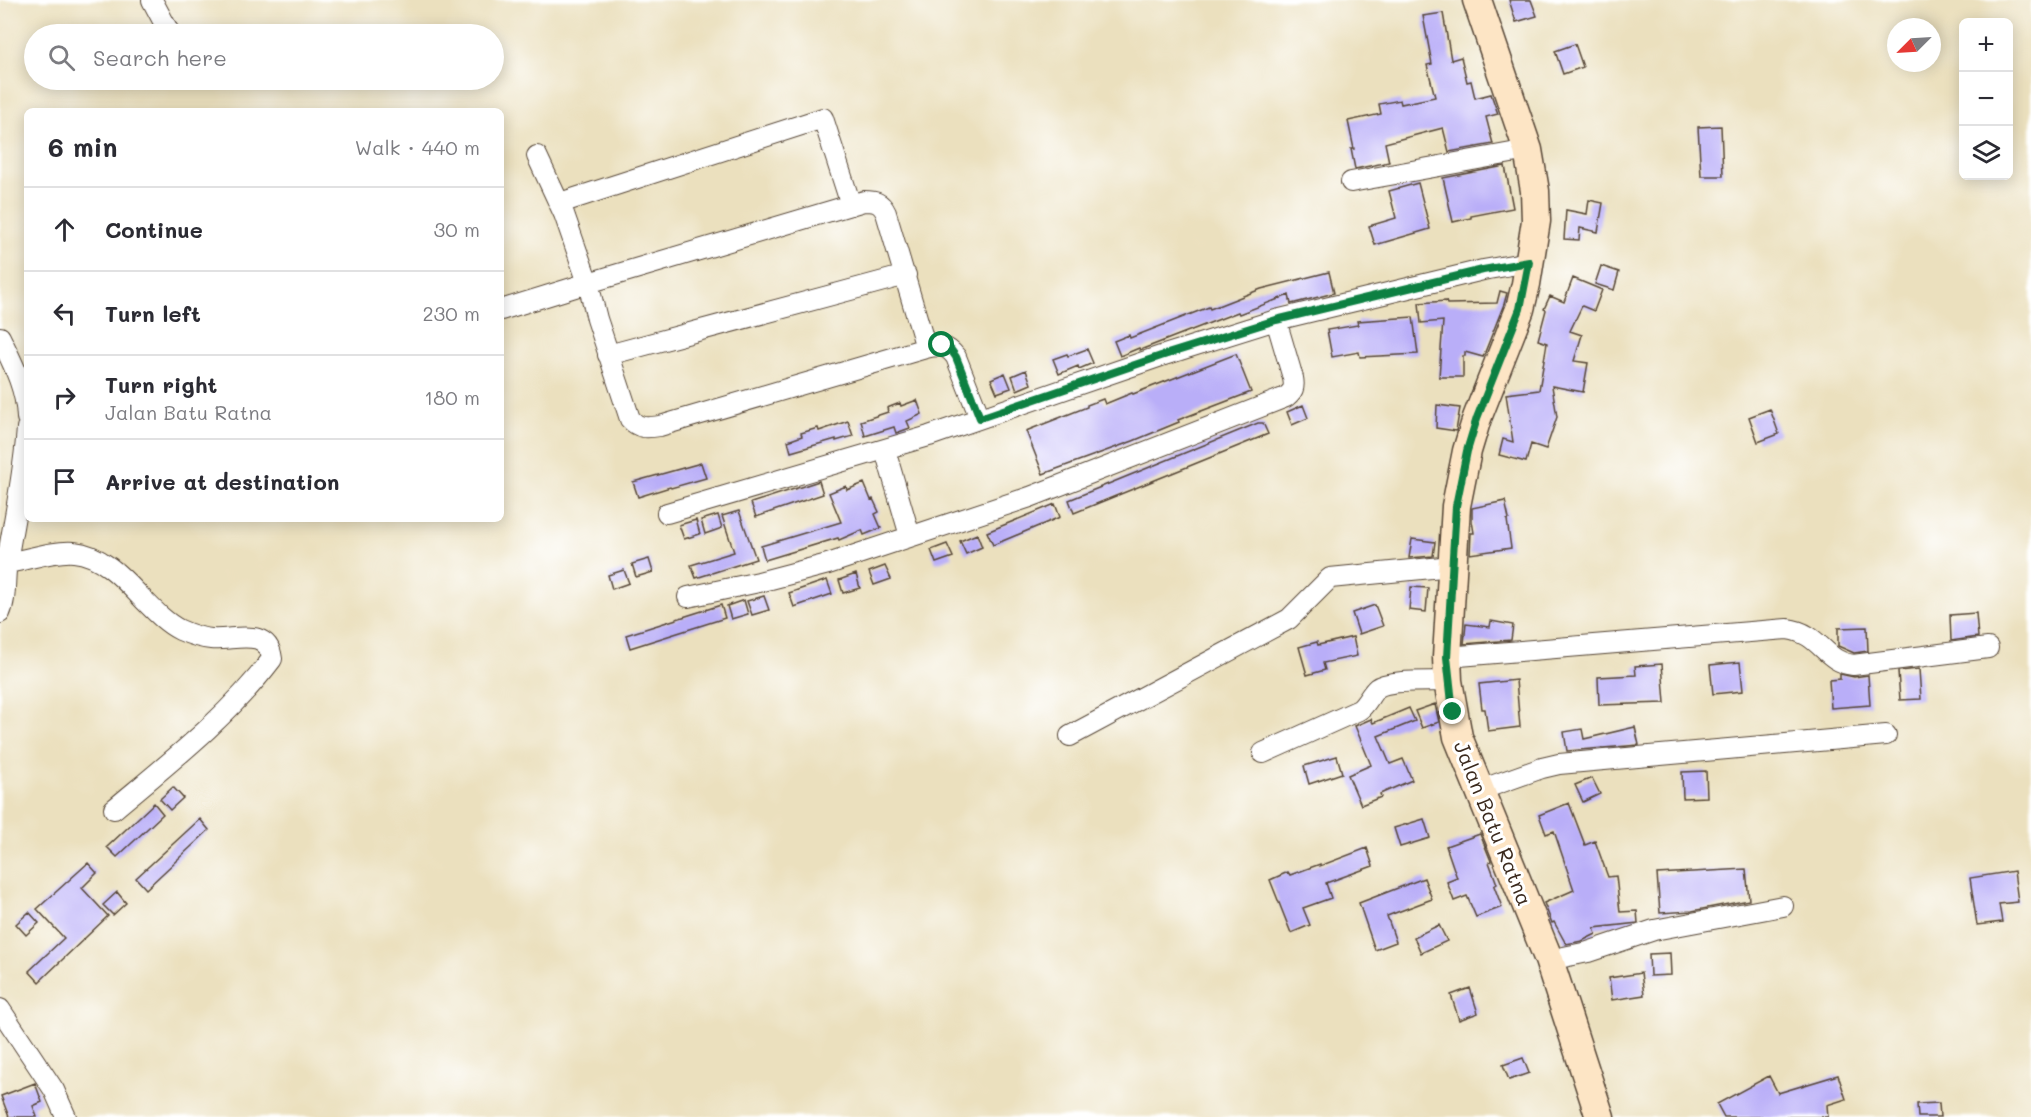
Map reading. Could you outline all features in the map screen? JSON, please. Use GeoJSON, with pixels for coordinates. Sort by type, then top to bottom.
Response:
{"type":"FeatureCollection","features":[{"type":"Feature","properties":{"kind":"street"},"geometry":{"type":"LineString","coordinates":[[152,0],[165,24]]}},
{"type":"Feature","properties":{"kind":"street","name":"Jalan Batu Ratna"},"geometry":{"type":"LineString","coordinates":[[1477,0],[1528,150],[1535,191],[1536,221],[1520,309],[1477,418],[1467,451],[1456,506],[1447,669],[1458,737],[1549,960],[1600,1117]]}},
{"type":"Feature","properties":{"kind":"street"},"geometry":{"type":"LineString","coordinates":[[560,203],[823,118],[851,205]]}},
{"type":"Feature","properties":{"kind":"street"},"geometry":{"type":"LineString","coordinates":[[1351,182],[1528,150]]}},
{"type":"Feature","properties":{"kind":"street"},"geometry":{"type":"LineString","coordinates":[[537,156],[560,203],[588,283],[608,355],[630,419],[636,426],[646,428],[660,426],[942,345],[951,350],[960,366],[980,418]]}},
{"type":"Feature","properties":{"kind":"street"},"geometry":{"type":"LineString","coordinates":[[504,309],[864,201],[876,201],[883,206],[906,275],[926,348]]}},
{"type":"Feature","properties":{"kind":"street"},"geometry":{"type":"LineString","coordinates":[[667,513],[885,450],[1161,356],[1276,320],[1483,270],[1529,262]]}},
{"type":"Feature","properties":{"kind":"street"},"geometry":{"type":"LineString","coordinates":[[608,355],[906,275]]}},
{"type":"Feature","properties":{"kind":"street"},"geometry":{"type":"LineString","coordinates":[[688,597],[828,564],[1030,497],[1286,397],[1293,392],[1293,378],[1276,320]]}},
{"type":"Feature","properties":{"kind":"street"},"geometry":{"type":"LineString","coordinates":[[0,338],[19,378],[24,395]]}},
{"type":"Feature","properties":{"kind":"street"},"geometry":{"type":"LineString","coordinates":[[885,450],[910,537]]}},
{"type":"Feature","properties":{"kind":"street"},"geometry":{"type":"LineString","coordinates":[[0,613],[4,599],[18,491],[24,468]]}},
{"type":"Feature","properties":{"kind":"street"},"geometry":{"type":"LineString","coordinates":[[7,563],[75,552],[95,559],[117,573],[160,616],[179,629],[211,639],[254,638],[263,640],[270,649],[272,659],[259,676],[203,734],[114,809]]}},
{"type":"Feature","properties":{"kind":"street"},"geometry":{"type":"LineString","coordinates":[[1070,736],[1289,619],[1330,578],[1452,566]]}},
{"type":"Feature","properties":{"kind":"street"},"geometry":{"type":"LineString","coordinates":[[1263,753],[1354,713],[1367,703],[1379,686],[1447,669],[1786,629],[1807,634],[1839,662],[1853,665],[1988,648]]}},
{"type":"Feature","properties":{"kind":"street"},"geometry":{"type":"LineString","coordinates":[[1480,790],[1559,764],[1886,735]]}},
{"type":"Feature","properties":{"kind":"street"},"geometry":{"type":"LineString","coordinates":[[1549,960],[1588,952],[1654,930],[1783,906]]}},
{"type":"Feature","properties":{"kind":"street"},"geometry":{"type":"LineString","coordinates":[[0,1009],[54,1090],[66,1117]]}},
{"type":"Feature","properties":{"kind":"building"},"geometry":{"type":"Polygon","coordinates":[[[1509,0],[1531,0],[1537,16],[1516,22],[1509,0]]]}},
{"type":"Feature","properties":{"kind":"building"},"geometry":{"type":"Polygon","coordinates":[[[1443,13],[1451,60],[1461,57],[1467,82],[1471,81],[1475,98],[1491,94],[1498,114],[1486,117],[1493,144],[1449,152],[1443,128],[1385,143],[1389,162],[1355,169],[1351,149],[1354,149],[1348,121],[1381,114],[1379,104],[1400,100],[1401,104],[1435,97],[1427,65],[1432,64],[1423,16],[1443,13]]]}},
{"type":"Feature","properties":{"kind":"building"},"geometry":{"type":"Polygon","coordinates":[[[1575,44],[1583,67],[1563,74],[1555,51],[1575,44]]]}},
{"type":"Feature","properties":{"kind":"building"},"geometry":{"type":"Polygon","coordinates":[[[1721,126],[1723,176],[1701,176],[1698,127],[1721,126]]]}},
{"type":"Feature","properties":{"kind":"building"},"geometry":{"type":"Polygon","coordinates":[[[1505,166],[1513,208],[1453,222],[1443,178],[1505,166]]]}},
{"type":"Feature","properties":{"kind":"building"},"geometry":{"type":"Polygon","coordinates":[[[1418,183],[1430,229],[1375,245],[1369,226],[1396,218],[1389,191],[1418,183]]]}},
{"type":"Feature","properties":{"kind":"building"},"geometry":{"type":"Polygon","coordinates":[[[1589,200],[1603,203],[1598,232],[1580,228],[1579,240],[1564,239],[1566,210],[1587,214],[1589,200]]]}},
{"type":"Feature","properties":{"kind":"building"},"geometry":{"type":"Polygon","coordinates":[[[1601,266],[1619,272],[1614,290],[1595,284],[1601,266]]]}},
{"type":"Feature","properties":{"kind":"building"},"geometry":{"type":"Polygon","coordinates":[[[1329,272],[1334,293],[1291,304],[1289,295],[1120,356],[1114,341],[1129,335],[1130,338],[1261,289],[1329,272]]]}},
{"type":"Feature","properties":{"kind":"building"},"geometry":{"type":"Polygon","coordinates":[[[1573,278],[1602,290],[1594,311],[1582,306],[1570,331],[1582,335],[1574,361],[1588,363],[1583,392],[1552,386],[1557,417],[1546,449],[1531,444],[1526,462],[1499,455],[1503,439],[1513,442],[1506,394],[1539,390],[1547,343],[1538,340],[1546,310],[1544,309],[1550,296],[1564,302],[1573,278]]]}},
{"type":"Feature","properties":{"kind":"building"},"geometry":{"type":"Polygon","coordinates":[[[1500,291],[1507,293],[1483,357],[1465,352],[1463,377],[1439,377],[1443,321],[1421,323],[1419,303],[1446,301],[1447,304],[1497,303],[1500,291]]]}},
{"type":"Feature","properties":{"kind":"building"},"geometry":{"type":"Polygon","coordinates":[[[1413,317],[1418,354],[1360,357],[1359,352],[1332,357],[1327,330],[1358,325],[1357,321],[1413,317]]]}},
{"type":"Feature","properties":{"kind":"building"},"geometry":{"type":"Polygon","coordinates":[[[1087,349],[1093,363],[1059,374],[1053,359],[1087,349]]]}},
{"type":"Feature","properties":{"kind":"building"},"geometry":{"type":"Polygon","coordinates":[[[1236,354],[1251,392],[1178,420],[1179,422],[1133,441],[1043,474],[1026,431],[1103,399],[1105,404],[1236,354]]]}},
{"type":"Feature","properties":{"kind":"building"},"geometry":{"type":"Polygon","coordinates":[[[1026,370],[1031,384],[1017,390],[1012,376],[1026,370]]]}},
{"type":"Feature","properties":{"kind":"building"},"geometry":{"type":"Polygon","coordinates":[[[1005,373],[1011,388],[997,393],[991,379],[1005,373]]]}},
{"type":"Feature","properties":{"kind":"building"},"geometry":{"type":"Polygon","coordinates":[[[917,400],[922,414],[907,421],[910,428],[896,433],[894,427],[865,436],[861,421],[888,412],[887,408],[900,403],[901,406],[917,400]]]}},
{"type":"Feature","properties":{"kind":"building"},"geometry":{"type":"Polygon","coordinates":[[[1303,405],[1308,418],[1292,425],[1287,412],[1303,405]]]}},
{"type":"Feature","properties":{"kind":"building"},"geometry":{"type":"Polygon","coordinates":[[[1437,405],[1460,408],[1456,431],[1436,428],[1437,405]]]}},
{"type":"Feature","properties":{"kind":"building"},"geometry":{"type":"Polygon","coordinates":[[[1770,409],[1779,434],[1758,442],[1749,417],[1770,409]]]}},
{"type":"Feature","properties":{"kind":"building"},"geometry":{"type":"Polygon","coordinates":[[[848,421],[853,436],[791,452],[788,441],[802,436],[801,433],[818,428],[819,431],[848,421]]]}},
{"type":"Feature","properties":{"kind":"building"},"geometry":{"type":"Polygon","coordinates":[[[1258,423],[1263,423],[1268,434],[1074,513],[1069,500],[1258,423]]]}},
{"type":"Feature","properties":{"kind":"building"},"geometry":{"type":"Polygon","coordinates":[[[701,463],[706,478],[638,497],[633,482],[701,463]]]}},
{"type":"Feature","properties":{"kind":"building"},"geometry":{"type":"Polygon","coordinates":[[[819,481],[823,494],[756,517],[751,503],[819,481]]]}},
{"type":"Feature","properties":{"kind":"building"},"geometry":{"type":"Polygon","coordinates":[[[864,483],[879,512],[875,514],[881,528],[864,535],[862,530],[839,540],[838,538],[765,560],[761,546],[841,522],[829,493],[846,486],[847,490],[864,483]]]}},
{"type":"Feature","properties":{"kind":"building"},"geometry":{"type":"Polygon","coordinates":[[[1505,501],[1511,548],[1470,554],[1471,533],[1474,533],[1472,508],[1505,501]]]}},
{"type":"Feature","properties":{"kind":"building"},"geometry":{"type":"Polygon","coordinates":[[[1055,504],[1060,517],[993,545],[987,532],[1055,504]]]}},
{"type":"Feature","properties":{"kind":"building"},"geometry":{"type":"Polygon","coordinates":[[[739,511],[756,559],[696,578],[691,565],[734,552],[722,516],[739,511]]]}},
{"type":"Feature","properties":{"kind":"building"},"geometry":{"type":"Polygon","coordinates":[[[718,515],[722,528],[705,534],[701,520],[718,515]]]}},
{"type":"Feature","properties":{"kind":"building"},"geometry":{"type":"Polygon","coordinates":[[[696,520],[700,534],[684,539],[679,525],[696,520]]]}},
{"type":"Feature","properties":{"kind":"building"},"geometry":{"type":"Polygon","coordinates":[[[977,534],[982,547],[966,554],[960,541],[977,534]]]}},
{"type":"Feature","properties":{"kind":"building"},"geometry":{"type":"Polygon","coordinates":[[[1412,539],[1435,542],[1433,556],[1409,558],[1412,539]]]}},
{"type":"Feature","properties":{"kind":"building"},"geometry":{"type":"Polygon","coordinates":[[[947,544],[953,557],[936,563],[931,550],[947,544]]]}},
{"type":"Feature","properties":{"kind":"building"},"geometry":{"type":"Polygon","coordinates":[[[649,559],[653,572],[636,577],[632,564],[649,559]]]}},
{"type":"Feature","properties":{"kind":"building"},"geometry":{"type":"Polygon","coordinates":[[[885,566],[891,579],[874,585],[869,572],[885,566]]]}},
{"type":"Feature","properties":{"kind":"building"},"geometry":{"type":"Polygon","coordinates":[[[624,570],[629,583],[612,589],[608,575],[624,570]]]}},
{"type":"Feature","properties":{"kind":"building"},"geometry":{"type":"Polygon","coordinates":[[[856,574],[860,588],[843,593],[839,580],[856,574]]]}},
{"type":"Feature","properties":{"kind":"building"},"geometry":{"type":"Polygon","coordinates":[[[827,580],[832,594],[794,607],[789,593],[827,580]]]}},
{"type":"Feature","properties":{"kind":"building"},"geometry":{"type":"Polygon","coordinates":[[[1411,587],[1428,588],[1426,612],[1409,610],[1411,587]]]}},
{"type":"Feature","properties":{"kind":"building"},"geometry":{"type":"Polygon","coordinates":[[[764,596],[769,610],[752,615],[747,601],[764,596]]]}},
{"type":"Feature","properties":{"kind":"building"},"geometry":{"type":"Polygon","coordinates":[[[744,600],[748,614],[731,619],[727,606],[744,600]]]}},
{"type":"Feature","properties":{"kind":"building"},"geometry":{"type":"Polygon","coordinates":[[[721,605],[725,618],[630,648],[626,635],[721,605]]]}},
{"type":"Feature","properties":{"kind":"building"},"geometry":{"type":"Polygon","coordinates":[[[1375,605],[1383,626],[1359,634],[1352,613],[1375,605]]]}},
{"type":"Feature","properties":{"kind":"building"},"geometry":{"type":"Polygon","coordinates":[[[1976,613],[1978,637],[1951,641],[1950,615],[1976,613]]]}},
{"type":"Feature","properties":{"kind":"building"},"geometry":{"type":"Polygon","coordinates":[[[1491,621],[1513,625],[1511,640],[1464,644],[1466,624],[1490,627],[1491,621]]]}},
{"type":"Feature","properties":{"kind":"building"},"geometry":{"type":"Polygon","coordinates":[[[1867,627],[1868,651],[1854,653],[1838,646],[1838,628],[1867,627]]]}},
{"type":"Feature","properties":{"kind":"building"},"geometry":{"type":"Polygon","coordinates":[[[1353,637],[1357,656],[1323,663],[1325,670],[1307,675],[1299,647],[1353,637]]]}},
{"type":"Feature","properties":{"kind":"building"},"geometry":{"type":"Polygon","coordinates":[[[1740,662],[1743,691],[1713,694],[1710,665],[1740,662]]]}},
{"type":"Feature","properties":{"kind":"building"},"geometry":{"type":"Polygon","coordinates":[[[1662,664],[1665,703],[1599,705],[1598,677],[1636,675],[1635,666],[1662,664]]]}},
{"type":"Feature","properties":{"kind":"building"},"geometry":{"type":"Polygon","coordinates":[[[1919,669],[1921,699],[1900,700],[1898,671],[1919,669]]]}},
{"type":"Feature","properties":{"kind":"building"},"geometry":{"type":"Polygon","coordinates":[[[1840,674],[1854,677],[1868,675],[1870,705],[1831,708],[1829,680],[1840,679],[1840,674]]]}},
{"type":"Feature","properties":{"kind":"building"},"geometry":{"type":"Polygon","coordinates":[[[1516,680],[1520,727],[1488,731],[1479,684],[1516,680]]]}},
{"type":"Feature","properties":{"kind":"building"},"geometry":{"type":"Polygon","coordinates":[[[1435,704],[1439,722],[1422,728],[1415,711],[1435,704]]]}},
{"type":"Feature","properties":{"kind":"building"},"geometry":{"type":"Polygon","coordinates":[[[1409,708],[1415,721],[1378,736],[1390,764],[1403,759],[1412,780],[1361,805],[1348,775],[1371,765],[1355,726],[1371,719],[1373,723],[1409,708]]]}},
{"type":"Feature","properties":{"kind":"building"},"geometry":{"type":"Polygon","coordinates":[[[1635,727],[1639,745],[1567,751],[1564,732],[1582,729],[1584,739],[1635,727]]]}},
{"type":"Feature","properties":{"kind":"building"},"geometry":{"type":"Polygon","coordinates":[[[1337,756],[1342,773],[1309,784],[1304,766],[1337,756]]]}},
{"type":"Feature","properties":{"kind":"building"},"geometry":{"type":"Polygon","coordinates":[[[1706,771],[1707,797],[1683,798],[1682,772],[1706,771]]]}},
{"type":"Feature","properties":{"kind":"building"},"geometry":{"type":"Polygon","coordinates":[[[1592,778],[1600,794],[1583,802],[1575,785],[1592,778]]]}},
{"type":"Feature","properties":{"kind":"building"},"geometry":{"type":"Polygon","coordinates":[[[173,787],[183,798],[170,810],[160,799],[173,787]]]}},
{"type":"Feature","properties":{"kind":"building"},"geometry":{"type":"Polygon","coordinates":[[[154,803],[163,814],[117,857],[107,847],[154,803]]]}},
{"type":"Feature","properties":{"kind":"building"},"geometry":{"type":"Polygon","coordinates":[[[1569,803],[1585,845],[1595,841],[1608,877],[1616,876],[1620,912],[1637,911],[1638,923],[1594,928],[1596,934],[1582,941],[1566,944],[1554,922],[1552,923],[1544,903],[1574,890],[1554,831],[1546,834],[1539,815],[1569,803]]]}},
{"type":"Feature","properties":{"kind":"building"},"geometry":{"type":"Polygon","coordinates":[[[200,819],[209,830],[146,889],[136,878],[200,819]]]}},
{"type":"Feature","properties":{"kind":"building"},"geometry":{"type":"Polygon","coordinates":[[[1424,819],[1430,838],[1400,847],[1394,828],[1424,819]]]}},
{"type":"Feature","properties":{"kind":"building"},"geometry":{"type":"Polygon","coordinates":[[[1480,834],[1491,861],[1489,862],[1497,884],[1494,886],[1502,907],[1476,917],[1467,896],[1454,901],[1447,882],[1457,878],[1446,846],[1480,834]]]}},
{"type":"Feature","properties":{"kind":"building"},"geometry":{"type":"Polygon","coordinates":[[[1367,848],[1373,866],[1326,883],[1331,898],[1303,908],[1310,925],[1291,933],[1270,880],[1288,872],[1290,875],[1320,864],[1320,866],[1367,848]]]}},
{"type":"Feature","properties":{"kind":"building"},"geometry":{"type":"Polygon","coordinates":[[[88,863],[97,873],[82,888],[108,916],[39,982],[29,971],[64,938],[37,909],[88,863]]]}},
{"type":"Feature","properties":{"kind":"building"},"geometry":{"type":"Polygon","coordinates":[[[1746,869],[1749,900],[1692,911],[1660,913],[1657,874],[1746,869]]]}},
{"type":"Feature","properties":{"kind":"building"},"geometry":{"type":"Polygon","coordinates":[[[2014,871],[2018,902],[1999,904],[2002,922],[1977,925],[1970,878],[2014,871]]]}},
{"type":"Feature","properties":{"kind":"building"},"geometry":{"type":"Polygon","coordinates":[[[1424,878],[1432,899],[1387,916],[1396,942],[1375,950],[1359,903],[1424,878]]]}},
{"type":"Feature","properties":{"kind":"building"},"geometry":{"type":"Polygon","coordinates":[[[117,892],[126,903],[113,915],[103,905],[117,892]]]}},
{"type":"Feature","properties":{"kind":"building"},"geometry":{"type":"Polygon","coordinates":[[[29,912],[39,923],[26,935],[16,924],[29,912]]]}},
{"type":"Feature","properties":{"kind":"building"},"geometry":{"type":"Polygon","coordinates":[[[1439,925],[1447,941],[1421,953],[1414,937],[1439,925]]]}},
{"type":"Feature","properties":{"kind":"building"},"geometry":{"type":"Polygon","coordinates":[[[1670,953],[1671,975],[1650,976],[1649,954],[1670,953]]]}},
{"type":"Feature","properties":{"kind":"building"},"geometry":{"type":"Polygon","coordinates":[[[1641,973],[1644,995],[1612,1000],[1609,978],[1641,973]]]}},
{"type":"Feature","properties":{"kind":"building"},"geometry":{"type":"Polygon","coordinates":[[[1470,988],[1478,1013],[1459,1020],[1451,995],[1470,988]]]}},
{"type":"Feature","properties":{"kind":"building"},"geometry":{"type":"Polygon","coordinates":[[[1523,1058],[1529,1073],[1509,1080],[1503,1065],[1523,1058]]]}},
{"type":"Feature","properties":{"kind":"building"},"geometry":{"type":"Polygon","coordinates":[[[1838,1075],[1846,1099],[1827,1105],[1828,1117],[1724,1117],[1717,1104],[1769,1076],[1778,1093],[1838,1075]]]}},
{"type":"Feature","properties":{"kind":"building"},"geometry":{"type":"Polygon","coordinates":[[[35,1083],[42,1102],[33,1106],[37,1117],[9,1117],[1,1096],[35,1083]]]}},
{"type":"Feature","properties":{"kind":"building"},"geometry":{"type":"Polygon","coordinates":[[[1939,1103],[1940,1117],[1918,1117],[1917,1104],[1939,1103]]]}},
{"type":"Feature","properties":{"kind":"route"},"geometry":{"type":"LineString","coordinates":[[942,345],[951,350],[956,357],[980,418],[1161,356],[1276,320],[1483,270],[1529,262],[1520,309],[1477,418],[1467,451],[1456,506],[1447,657],[1453,712]]}}]}
